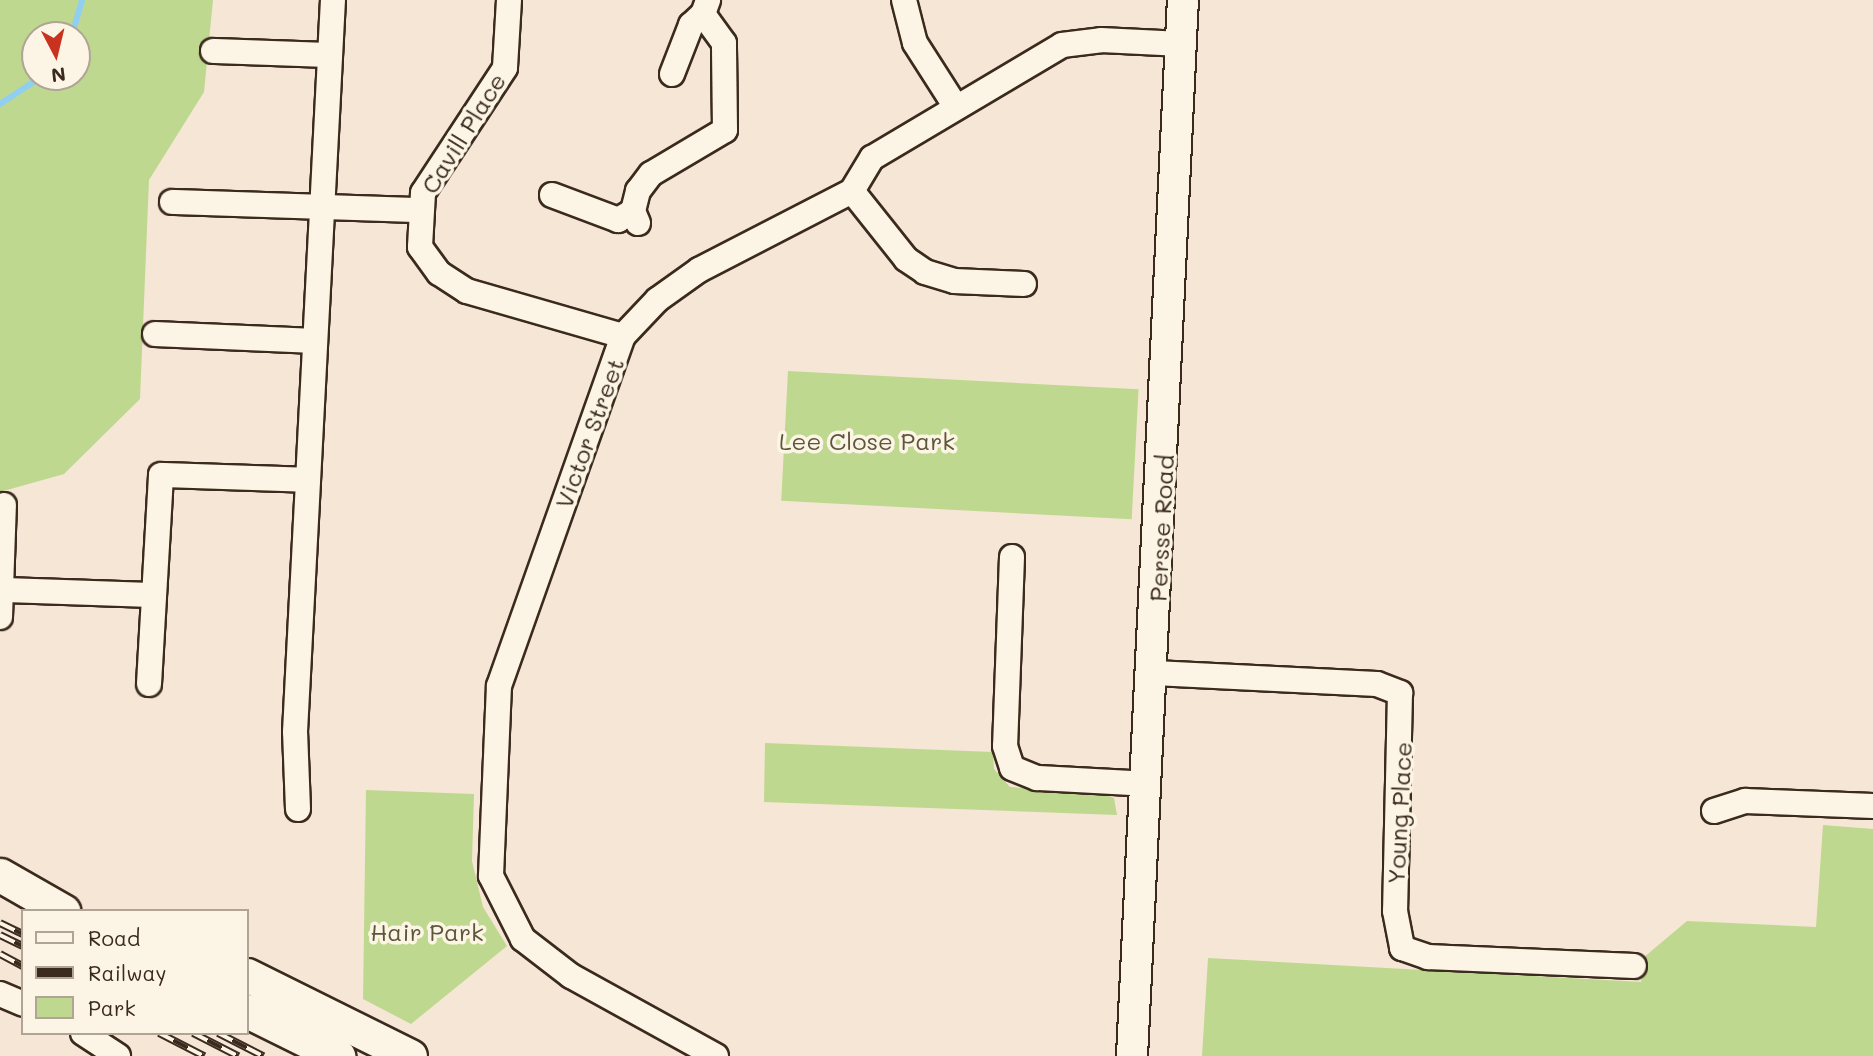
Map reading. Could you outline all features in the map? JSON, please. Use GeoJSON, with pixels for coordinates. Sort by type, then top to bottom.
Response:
{"type":"FeatureCollection","features":[{"type":"Feature","properties":{"kind":"main road"},"geometry":{"type":"LineString","coordinates":[[0,875],[52,903],[78,909]]}},
{"type":"Feature","properties":{"kind":"main road"},"geometry":{"type":"LineString","coordinates":[[248,975],[410,1056]]}},
{"type":"Feature","properties":{"kind":"main road"},"geometry":{"type":"LineString","coordinates":[[248,1011],[338,1056]]}},
{"type":"Feature","properties":{"kind":"street"},"geometry":{"type":"LineString","coordinates":[[298,809],[288,777],[308,480],[333,0]]}},
{"type":"Feature","properties":{"kind":"street","name":"Cavill Place"},"geometry":{"type":"LineString","coordinates":[[509,0],[505,68],[418,210],[420,247],[439,273],[467,291],[623,336]]}},
{"type":"Feature","properties":{"kind":"street"},"geometry":{"type":"LineString","coordinates":[[904,0],[915,43],[956,107]]}},
{"type":"Feature","properties":{"kind":"street","name":"Persse Road"},"geometry":{"type":"LineString","coordinates":[[1132,1056],[1154,673],[1183,0]]}},
{"type":"Feature","properties":{"kind":"street"},"geometry":{"type":"LineString","coordinates":[[552,195],[618,220],[635,217],[651,174],[725,130],[724,43],[705,7],[691,24],[672,74]]}},
{"type":"Feature","properties":{"kind":"street"},"geometry":{"type":"LineString","coordinates":[[1024,284],[954,281],[925,272],[905,259],[852,191],[872,158],[1062,46],[1101,40],[1182,44]]}},
{"type":"Feature","properties":{"kind":"street"},"geometry":{"type":"LineString","coordinates":[[214,51],[330,55]]}},
{"type":"Feature","properties":{"kind":"street","name":"Victor Street"},"geometry":{"type":"LineString","coordinates":[[716,1056],[571,976],[523,939],[491,876],[499,686],[623,336],[649,306],[699,270],[852,191]]}},
{"type":"Feature","properties":{"kind":"street"},"geometry":{"type":"LineString","coordinates":[[172,202],[418,210]]}},
{"type":"Feature","properties":{"kind":"street"},"geometry":{"type":"LineString","coordinates":[[155,334],[316,341]]}},
{"type":"Feature","properties":{"kind":"street"},"geometry":{"type":"LineString","coordinates":[[149,684],[161,475],[308,480]]}},
{"type":"Feature","properties":{"kind":"street"},"geometry":{"type":"LineString","coordinates":[[0,617],[4,505]]}},
{"type":"Feature","properties":{"kind":"street"},"geometry":{"type":"LineString","coordinates":[[1012,557],[1005,746],[1012,768],[1037,778],[1147,784]]}},
{"type":"Feature","properties":{"kind":"street"},"geometry":{"type":"LineString","coordinates":[[3,590],[154,595]]}},
{"type":"Feature","properties":{"kind":"street","name":"Young Place"},"geometry":{"type":"LineString","coordinates":[[1154,673],[1377,684],[1400,693],[1395,911],[1402,948],[1428,957],[1634,966]]}},
{"type":"Feature","properties":{"kind":"street"},"geometry":{"type":"LineString","coordinates":[[1714,811],[1745,801],[1873,806]]}},
{"type":"Feature","properties":{"kind":"street"},"geometry":{"type":"LineString","coordinates":[[0,994],[21,1003]]}},
{"type":"Feature","properties":{"kind":"street"},"geometry":{"type":"LineString","coordinates":[[86,1035],[118,1056]]}},
{"type":"Feature","properties":{"kind":"green space"},"geometry":{"type":"Polygon","coordinates":[[[0,0],[213,0],[204,92],[149,180],[140,399],[64,474],[0,492],[0,0]]]}},
{"type":"Feature","properties":{"kind":"green space","name":"Lee Close Park"},"geometry":{"type":"Polygon","coordinates":[[[788,371],[1139,389],[1132,519],[781,501],[788,371]]]}},
{"type":"Feature","properties":{"kind":"green space"},"geometry":{"type":"Polygon","coordinates":[[[765,743],[993,752],[994,769],[1010,787],[1105,794],[1114,798],[1117,815],[764,802],[765,743]]]}},
{"type":"Feature","properties":{"kind":"green space","name":"Hair Park"},"geometry":{"type":"Polygon","coordinates":[[[366,790],[474,794],[472,861],[483,907],[507,946],[411,1024],[363,999],[366,790]]]}},
{"type":"Feature","properties":{"kind":"green space"},"geometry":{"type":"Polygon","coordinates":[[[1823,825],[1873,829],[1873,1056],[1202,1056],[1208,958],[1641,982],[1643,958],[1687,921],[1816,927],[1823,825]]]}},
{"type":"Feature","properties":{"kind":"waterway"},"geometry":{"type":"LineString","coordinates":[[76,21],[82,0]]}},
{"type":"Feature","properties":{"kind":"waterway"},"geometry":{"type":"LineString","coordinates":[[0,104],[21,90]]}},
{"type":"Feature","properties":{"kind":"railway"},"geometry":{"type":"LineString","coordinates":[[0,923],[21,933]]}},
{"type":"Feature","properties":{"kind":"railway"},"geometry":{"type":"LineString","coordinates":[[0,935],[21,945]]}},
{"type":"Feature","properties":{"kind":"railway"},"geometry":{"type":"LineString","coordinates":[[0,954],[21,965]]}},
{"type":"Feature","properties":{"kind":"railway"},"geometry":{"type":"LineString","coordinates":[[163,1035],[204,1056]]}},
{"type":"Feature","properties":{"kind":"railway"},"geometry":{"type":"LineString","coordinates":[[197,1035],[238,1056]]}},
{"type":"Feature","properties":{"kind":"railway"},"geometry":{"type":"LineString","coordinates":[[222,1035],[263,1056]]}}]}
